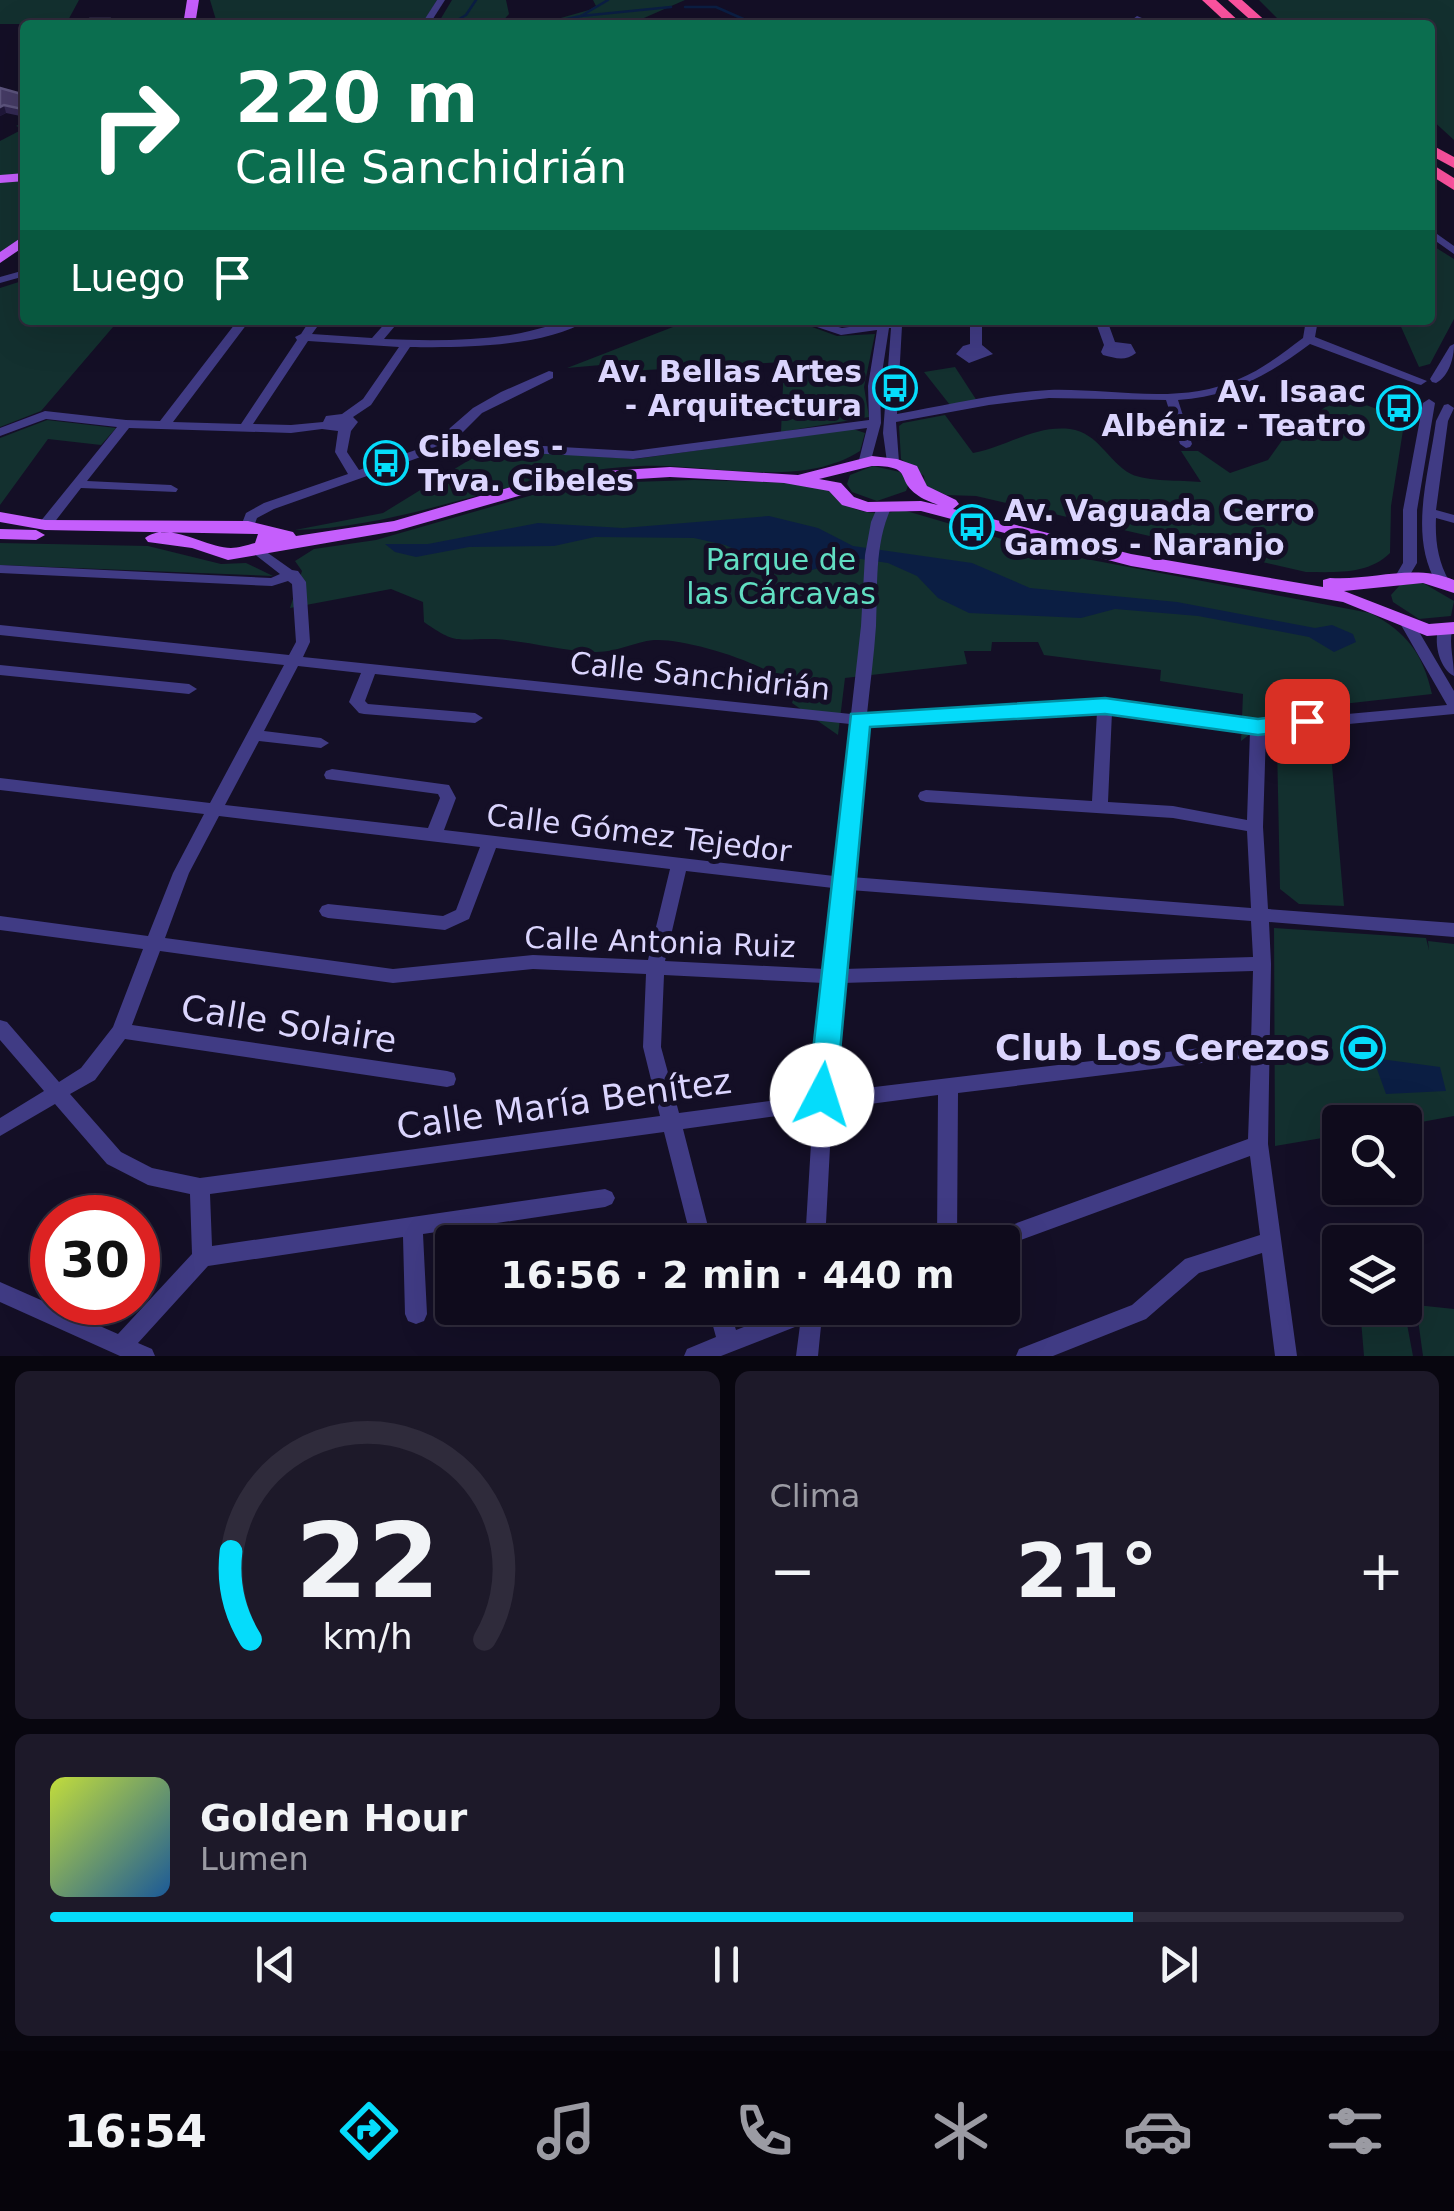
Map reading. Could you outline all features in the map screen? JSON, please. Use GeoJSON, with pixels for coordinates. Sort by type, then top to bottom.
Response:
{"type":"FeatureCollection","features":[{"type":"Feature","properties":{"kind":"highway"},"geometry":{"type":"LineString","coordinates":[[1208,0],[1231,20]]}},
{"type":"Feature","properties":{"kind":"highway"},"geometry":{"type":"LineString","coordinates":[[1234,0],[1258,20]]}},
{"type":"Feature","properties":{"kind":"main road"},"geometry":{"type":"LineString","coordinates":[[0,259],[20,243]]}},
{"type":"Feature","properties":{"kind":"main road"},"geometry":{"type":"LineString","coordinates":[[784,478],[844,468],[864,460],[893,462],[911,470],[920,489],[945,502],[1141,552],[1344,586],[1394,578],[1448,584]]}},
{"type":"Feature","properties":{"kind":"main road"},"geometry":{"type":"LineString","coordinates":[[835,487],[844,468]]}},
{"type":"Feature","properties":{"kind":"main road"},"geometry":{"type":"LineString","coordinates":[[0,517],[45,525],[223,527],[258,539],[312,540],[396,526],[534,486],[589,476],[670,472],[784,478],[835,487],[859,505],[894,506],[1074,548],[1347,597],[1382,608],[1408,625],[1450,629]]}},
{"type":"Feature","properties":{"kind":"main road"},"geometry":{"type":"LineString","coordinates":[[894,506],[920,489]]}},
{"type":"Feature","properties":{"kind":"main road"},"geometry":{"type":"LineString","coordinates":[[205,546],[204,538],[223,527]]}},
{"type":"Feature","properties":{"kind":"main road"},"geometry":{"type":"LineString","coordinates":[[0,534],[142,536],[205,546],[228,554],[258,539]]}},
{"type":"Feature","properties":{"kind":"main road"},"geometry":{"type":"LineString","coordinates":[[1382,608],[1377,597],[1394,578]]}},
{"type":"Feature","properties":{"kind":"street"},"geometry":{"type":"LineString","coordinates":[[166,422],[240,325]]}},
{"type":"Feature","properties":{"kind":"street"},"geometry":{"type":"LineString","coordinates":[[245,426],[312,325]]}},
{"type":"Feature","properties":{"kind":"street"},"geometry":{"type":"LineString","coordinates":[[376,342],[390,325]]}},
{"type":"Feature","properties":{"kind":"street"},"geometry":{"type":"LineString","coordinates":[[301,337],[406,345],[514,338],[563,325]]}},
{"type":"Feature","properties":{"kind":"street"},"geometry":{"type":"LineString","coordinates":[[813,325],[827,331],[874,325]]}},
{"type":"Feature","properties":{"kind":"street"},"geometry":{"type":"LineString","coordinates":[[864,460],[872,448],[874,386],[889,325]]}},
{"type":"Feature","properties":{"kind":"street"},"geometry":{"type":"LineString","coordinates":[[890,325],[893,462]]}},
{"type":"Feature","properties":{"kind":"street"},"geometry":{"type":"LineString","coordinates":[[976,325],[976,347]]}},
{"type":"Feature","properties":{"kind":"street"},"geometry":{"type":"LineString","coordinates":[[1102,325],[1110,345]]}},
{"type":"Feature","properties":{"kind":"street"},"geometry":{"type":"LineString","coordinates":[[890,419],[1052,394],[1172,400],[1224,391],[1309,339],[1311,325]]}},
{"type":"Feature","properties":{"kind":"street"},"geometry":{"type":"LineString","coordinates":[[1309,339],[1421,381],[1454,382]]}},
{"type":"Feature","properties":{"kind":"street"},"geometry":{"type":"LineString","coordinates":[[0,432],[45,415],[126,424],[326,425],[332,430],[368,402],[406,345]]}},
{"type":"Feature","properties":{"kind":"street"},"geometry":{"type":"LineString","coordinates":[[1436,379],[1454,348]]}},
{"type":"Feature","properties":{"kind":"street"},"geometry":{"type":"LineString","coordinates":[[445,444],[463,421],[484,406],[549,374]]}},
{"type":"Feature","properties":{"kind":"street"},"geometry":{"type":"LineString","coordinates":[[1421,381],[1414,389],[1428,404],[1451,408],[1432,513],[1430,567],[1448,584]]}},
{"type":"Feature","properties":{"kind":"street"},"geometry":{"type":"LineString","coordinates":[[1172,400],[1186,444]]}},
{"type":"Feature","properties":{"kind":"street"},"geometry":{"type":"LineString","coordinates":[[1394,578],[1410,562],[1410,510],[1428,404]]}},
{"type":"Feature","properties":{"kind":"street"},"geometry":{"type":"LineString","coordinates":[[0,1128],[88,1074],[120,1031],[181,873],[303,642],[300,582],[258,539],[251,516],[268,506],[445,444],[633,455],[731,436],[875,422]]}},
{"type":"Feature","properties":{"kind":"street"},"geometry":{"type":"LineString","coordinates":[[345,423],[341,452],[356,476]]}},
{"type":"Feature","properties":{"kind":"street"},"geometry":{"type":"LineString","coordinates":[[45,525],[126,424]]}},
{"type":"Feature","properties":{"kind":"street"},"geometry":{"type":"LineString","coordinates":[[77,484],[171,489]]}},
{"type":"Feature","properties":{"kind":"street"},"geometry":{"type":"LineString","coordinates":[[816,1225],[840,883],[873,594],[873,527],[859,505]]}},
{"type":"Feature","properties":{"kind":"street"},"geometry":{"type":"LineString","coordinates":[[873,527],[894,506]]}},
{"type":"Feature","properties":{"kind":"street"},"geometry":{"type":"LineString","coordinates":[[1432,513],[1454,519]]}},
{"type":"Feature","properties":{"kind":"street"},"geometry":{"type":"LineString","coordinates":[[290,572],[290,554],[312,540]]}},
{"type":"Feature","properties":{"kind":"street"},"geometry":{"type":"LineString","coordinates":[[0,569],[272,582],[290,572]]}},
{"type":"Feature","properties":{"kind":"street"},"geometry":{"type":"LineString","coordinates":[[1408,625],[1454,706]]}},
{"type":"Feature","properties":{"kind":"street"},"geometry":{"type":"LineString","coordinates":[[1450,629],[1442,642],[1454,670]]}},
{"type":"Feature","properties":{"kind":"street","name":"Calle Sanchidrián"},"geometry":{"type":"LineString","coordinates":[[0,630],[859,720],[1105,706],[1258,727],[1454,706]]}},
{"type":"Feature","properties":{"kind":"street"},"geometry":{"type":"LineString","coordinates":[[370,668],[357,702],[364,708],[475,718]]}},
{"type":"Feature","properties":{"kind":"street"},"geometry":{"type":"LineString","coordinates":[[0,670],[189,690]]}},
{"type":"Feature","properties":{"kind":"street"},"geometry":{"type":"LineString","coordinates":[[1100,808],[1105,706]]}},
{"type":"Feature","properties":{"kind":"street"},"geometry":{"type":"LineString","coordinates":[[1258,727],[1255,827],[1262,919],[1258,1144],[1286,1356]]}},
{"type":"Feature","properties":{"kind":"street"},"geometry":{"type":"LineString","coordinates":[[254,734],[322,743]]}},
{"type":"Feature","properties":{"kind":"street"},"geometry":{"type":"LineString","coordinates":[[332,775],[442,788],[448,798],[432,836]]}},
{"type":"Feature","properties":{"kind":"street","name":"Calle Gómez Tejedor"},"geometry":{"type":"LineString","coordinates":[[0,784],[840,883],[1262,919],[1454,930]]}},
{"type":"Feature","properties":{"kind":"street"},"geometry":{"type":"LineString","coordinates":[[926,796],[1173,812],[1255,827]]}},
{"type":"Feature","properties":{"kind":"street"},"geometry":{"type":"LineString","coordinates":[[328,911],[445,923],[456,919],[463,914],[490,843]]}},
{"type":"Feature","properties":{"kind":"street"},"geometry":{"type":"LineString","coordinates":[[679,866],[655,967],[652,1048],[698,1225]]}},
{"type":"Feature","properties":{"kind":"street","name":"Calle Antonia Ruiz"},"geometry":{"type":"LineString","coordinates":[[0,923],[393,976],[533,962],[832,976],[1262,964]]}},
{"type":"Feature","properties":{"kind":"street","name":"Calle María Benítez"},"geometry":{"type":"LineString","coordinates":[[0,1027],[114,1158],[148,1176],[200,1187],[822,1102],[1260,1048]]}},
{"type":"Feature","properties":{"kind":"street","name":"Calle Solaire"},"geometry":{"type":"LineString","coordinates":[[120,1031],[447,1079]]}},
{"type":"Feature","properties":{"kind":"street"},"geometry":{"type":"LineString","coordinates":[[947,1225],[948,1089]]}},
{"type":"Feature","properties":{"kind":"street"},"geometry":{"type":"LineString","coordinates":[[1020,1231],[1258,1144]]}},
{"type":"Feature","properties":{"kind":"street"},"geometry":{"type":"LineString","coordinates":[[200,1187],[202,1257]]}},
{"type":"Feature","properties":{"kind":"street"},"geometry":{"type":"LineString","coordinates":[[122,1345],[202,1257],[605,1198]]}},
{"type":"Feature","properties":{"kind":"street"},"geometry":{"type":"LineString","coordinates":[[412,1227],[416,1314]]}},
{"type":"Feature","properties":{"kind":"street"},"geometry":{"type":"LineString","coordinates":[[1027,1356],[1139,1312],[1192,1266],[1271,1241]]}},
{"type":"Feature","properties":{"kind":"street"},"geometry":{"type":"LineString","coordinates":[[0,1292],[144,1356]]}},
{"type":"Feature","properties":{"kind":"street"},"geometry":{"type":"LineString","coordinates":[[724,1325],[728,1341]]}},
{"type":"Feature","properties":{"kind":"street"},"geometry":{"type":"LineString","coordinates":[[695,1356],[769,1325]]}},
{"type":"Feature","properties":{"kind":"street"},"geometry":{"type":"LineString","coordinates":[[807,1356],[811,1325]]}},
{"type":"Feature","properties":{"kind":"green space"},"geometry":{"type":"Polygon","coordinates":[[[0,0],[79,0],[68,20],[0,24],[0,0]]]}},
{"type":"Feature","properties":{"kind":"green space"},"geometry":{"type":"Polygon","coordinates":[[[210,0],[437,0],[425,20],[216,20],[210,0]]]}},
{"type":"Feature","properties":{"kind":"green space"},"geometry":{"type":"Polygon","coordinates":[[[452,0],[506,0],[509,14],[504,20],[440,20],[452,0]]]}},
{"type":"Feature","properties":{"kind":"green space"},"geometry":{"type":"Polygon","coordinates":[[[593,0],[685,0],[639,20],[554,20],[596,6],[593,0]]]}},
{"type":"Feature","properties":{"kind":"green space"},"geometry":{"type":"Polygon","coordinates":[[[1259,0],[1454,0],[1454,140],[1435,123],[1435,20],[1279,20],[1259,0]]]}},
{"type":"Feature","properties":{"kind":"green space"},"geometry":{"type":"Polygon","coordinates":[[[20,131],[20,174],[0,176],[0,141],[20,131]]]}},
{"type":"Feature","properties":{"kind":"green space"},"geometry":{"type":"Polygon","coordinates":[[[20,180],[20,238],[0,254],[0,182],[20,180]]]}},
{"type":"Feature","properties":{"kind":"green space"},"geometry":{"type":"Polygon","coordinates":[[[1435,247],[1454,259],[1454,319],[1430,364],[1419,367],[1400,325],[1435,325],[1435,247]]]}},
{"type":"Feature","properties":{"kind":"green space"},"geometry":{"type":"Polygon","coordinates":[[[20,282],[20,325],[115,325],[41,411],[0,427],[0,288],[20,282]]]}},
{"type":"Feature","properties":{"kind":"green space"},"geometry":{"type":"Polygon","coordinates":[[[678,325],[807,325],[837,336],[875,334],[864,387],[869,417],[781,432],[784,362],[629,371],[601,365],[567,368],[678,325]]]}},
{"type":"Feature","properties":{"kind":"green space"},"geometry":{"type":"Polygon","coordinates":[[[955,367],[977,401],[950,405],[924,372],[955,367]]]}},
{"type":"Feature","properties":{"kind":"green space"},"geometry":{"type":"Polygon","coordinates":[[[1342,396],[1401,418],[1404,424],[1391,506],[1390,553],[1372,565],[1351,571],[1306,572],[976,496],[946,495],[925,486],[924,476],[901,459],[899,426],[945,415],[973,453],[1044,430],[1070,429],[1088,436],[1138,477],[1201,482],[1181,451],[1198,451],[1230,473],[1268,460],[1288,432],[1342,396]]]}},
{"type":"Feature","properties":{"kind":"green space"},"geometry":{"type":"Polygon","coordinates":[[[47,420],[116,428],[101,445],[48,439],[0,505],[0,438],[47,420]]]}},
{"type":"Feature","properties":{"kind":"green space"},"geometry":{"type":"Polygon","coordinates":[[[853,429],[865,433],[860,451],[836,463],[810,469],[754,472],[641,466],[597,470],[383,519],[295,530],[383,513],[487,449],[635,459],[853,429]]]}},
{"type":"Feature","properties":{"kind":"green space"},"geometry":{"type":"Polygon","coordinates":[[[873,466],[900,472],[909,483],[906,491],[877,501],[852,492],[847,484],[850,475],[873,466]]]}},
{"type":"Feature","properties":{"kind":"green space","name":"Parque de las Cárcavas"},"geometry":{"type":"Polygon","coordinates":[[[694,480],[828,484],[841,501],[859,510],[903,510],[1039,550],[1370,613],[1394,628],[1412,646],[1432,694],[1280,711],[1241,741],[1243,694],[1160,681],[1161,670],[1044,655],[1038,642],[992,642],[991,651],[964,651],[967,664],[845,678],[838,735],[792,703],[796,691],[785,681],[751,663],[687,643],[654,640],[594,652],[507,640],[458,639],[424,622],[423,602],[391,589],[290,608],[302,571],[295,561],[314,549],[376,540],[536,494],[601,483],[694,480]]]}},
{"type":"Feature","properties":{"kind":"green space"},"geometry":{"type":"Polygon","coordinates":[[[0,543],[148,546],[221,564],[246,563],[273,576],[0,565],[0,543]]]}},
{"type":"Feature","properties":{"kind":"green space"},"geometry":{"type":"Polygon","coordinates":[[[1423,583],[1454,601],[1451,616],[1419,619],[1393,602],[1391,595],[1400,585],[1423,583]]]}},
{"type":"Feature","properties":{"kind":"green space"},"geometry":{"type":"Polygon","coordinates":[[[1329,730],[1344,906],[1299,904],[1280,889],[1277,743],[1288,734],[1329,730]]]}},
{"type":"Feature","properties":{"kind":"green space","name":"Club Los Cerezos"},"geometry":{"type":"Polygon","coordinates":[[[1274,928],[1426,938],[1429,950],[1428,941],[1454,944],[1454,1116],[1422,1122],[1422,1105],[1322,1105],[1322,1138],[1275,1146],[1274,928]]]}},
{"type":"Feature","properties":{"kind":"green space"},"geometry":{"type":"Polygon","coordinates":[[[1422,1306],[1454,1309],[1454,1356],[1423,1356],[1419,1325],[1422,1325],[1422,1306]]]}},
{"type":"Feature","properties":{"kind":"green space"},"geometry":{"type":"Polygon","coordinates":[[[1361,1325],[1407,1325],[1413,1356],[1364,1356],[1361,1325]]]}},
{"type":"Feature","properties":{"kind":"water"},"geometry":{"type":"Polygon","coordinates":[[[769,516],[818,528],[853,546],[972,563],[1030,588],[1177,602],[1315,628],[1332,625],[1353,634],[1356,642],[1334,652],[1309,637],[1198,616],[1115,609],[1081,618],[969,613],[938,598],[917,576],[888,563],[854,558],[812,570],[779,569],[725,545],[694,538],[595,537],[554,546],[469,547],[416,557],[395,552],[385,544],[428,544],[538,523],[623,528],[769,516]]]}},
{"type":"Feature","properties":{"kind":"water"},"geometry":{"type":"Polygon","coordinates":[[[1373,1058],[1440,1067],[1446,1091],[1386,1094],[1373,1058]]]}},
{"type":"Feature","properties":{"kind":"building"},"geometry":{"type":"Polygon","coordinates":[[[0,88],[20,94],[20,109],[0,107],[0,88]]]}},
{"type":"Feature","properties":{"kind":"waterway"},"geometry":{"type":"LineString","coordinates":[[458,20],[476,0]]}},
{"type":"Feature","properties":{"kind":"waterway"},"geometry":{"type":"LineString","coordinates":[[581,16],[608,0]]}},
{"type":"Feature","properties":{"kind":"waterway"},"geometry":{"type":"LineString","coordinates":[[581,16],[671,7]]}},
{"type":"Feature","properties":{"kind":"waterway"},"geometry":{"type":"LineString","coordinates":[[685,7],[716,7],[746,20]]}},
{"type":"Feature","properties":{"kind":"waterway"},"geometry":{"type":"LineString","coordinates":[[562,20],[581,16]]}},
{"type":"Feature","properties":{"kind":"place","name":"Av. Bellas Artes - Arquitectura"},"geometry":{"type":"Point","coordinates":[895,388]}},
{"type":"Feature","properties":{"kind":"place","name":"Av. Isaac Albéniz - Teatro"},"geometry":{"type":"Point","coordinates":[1399,408]}},
{"type":"Feature","properties":{"kind":"place","name":"Cibeles - Trva. Cibeles"},"geometry":{"type":"Point","coordinates":[386,463]}},
{"type":"Feature","properties":{"kind":"place","name":"Av. Vaguada Cerro Gamos - Naranjo"},"geometry":{"type":"Point","coordinates":[972,527]}},
{"type":"Feature","properties":{"kind":"place","name":"Club Los Cerezos"},"geometry":{"type":"Point","coordinates":[1363,1048]}},
{"type":"Feature","properties":{"kind":"route"},"geometry":{"type":"LineString","coordinates":[[822,1095],[859,720],[1105,706],[1258,727],[1307,721]]}}]}
